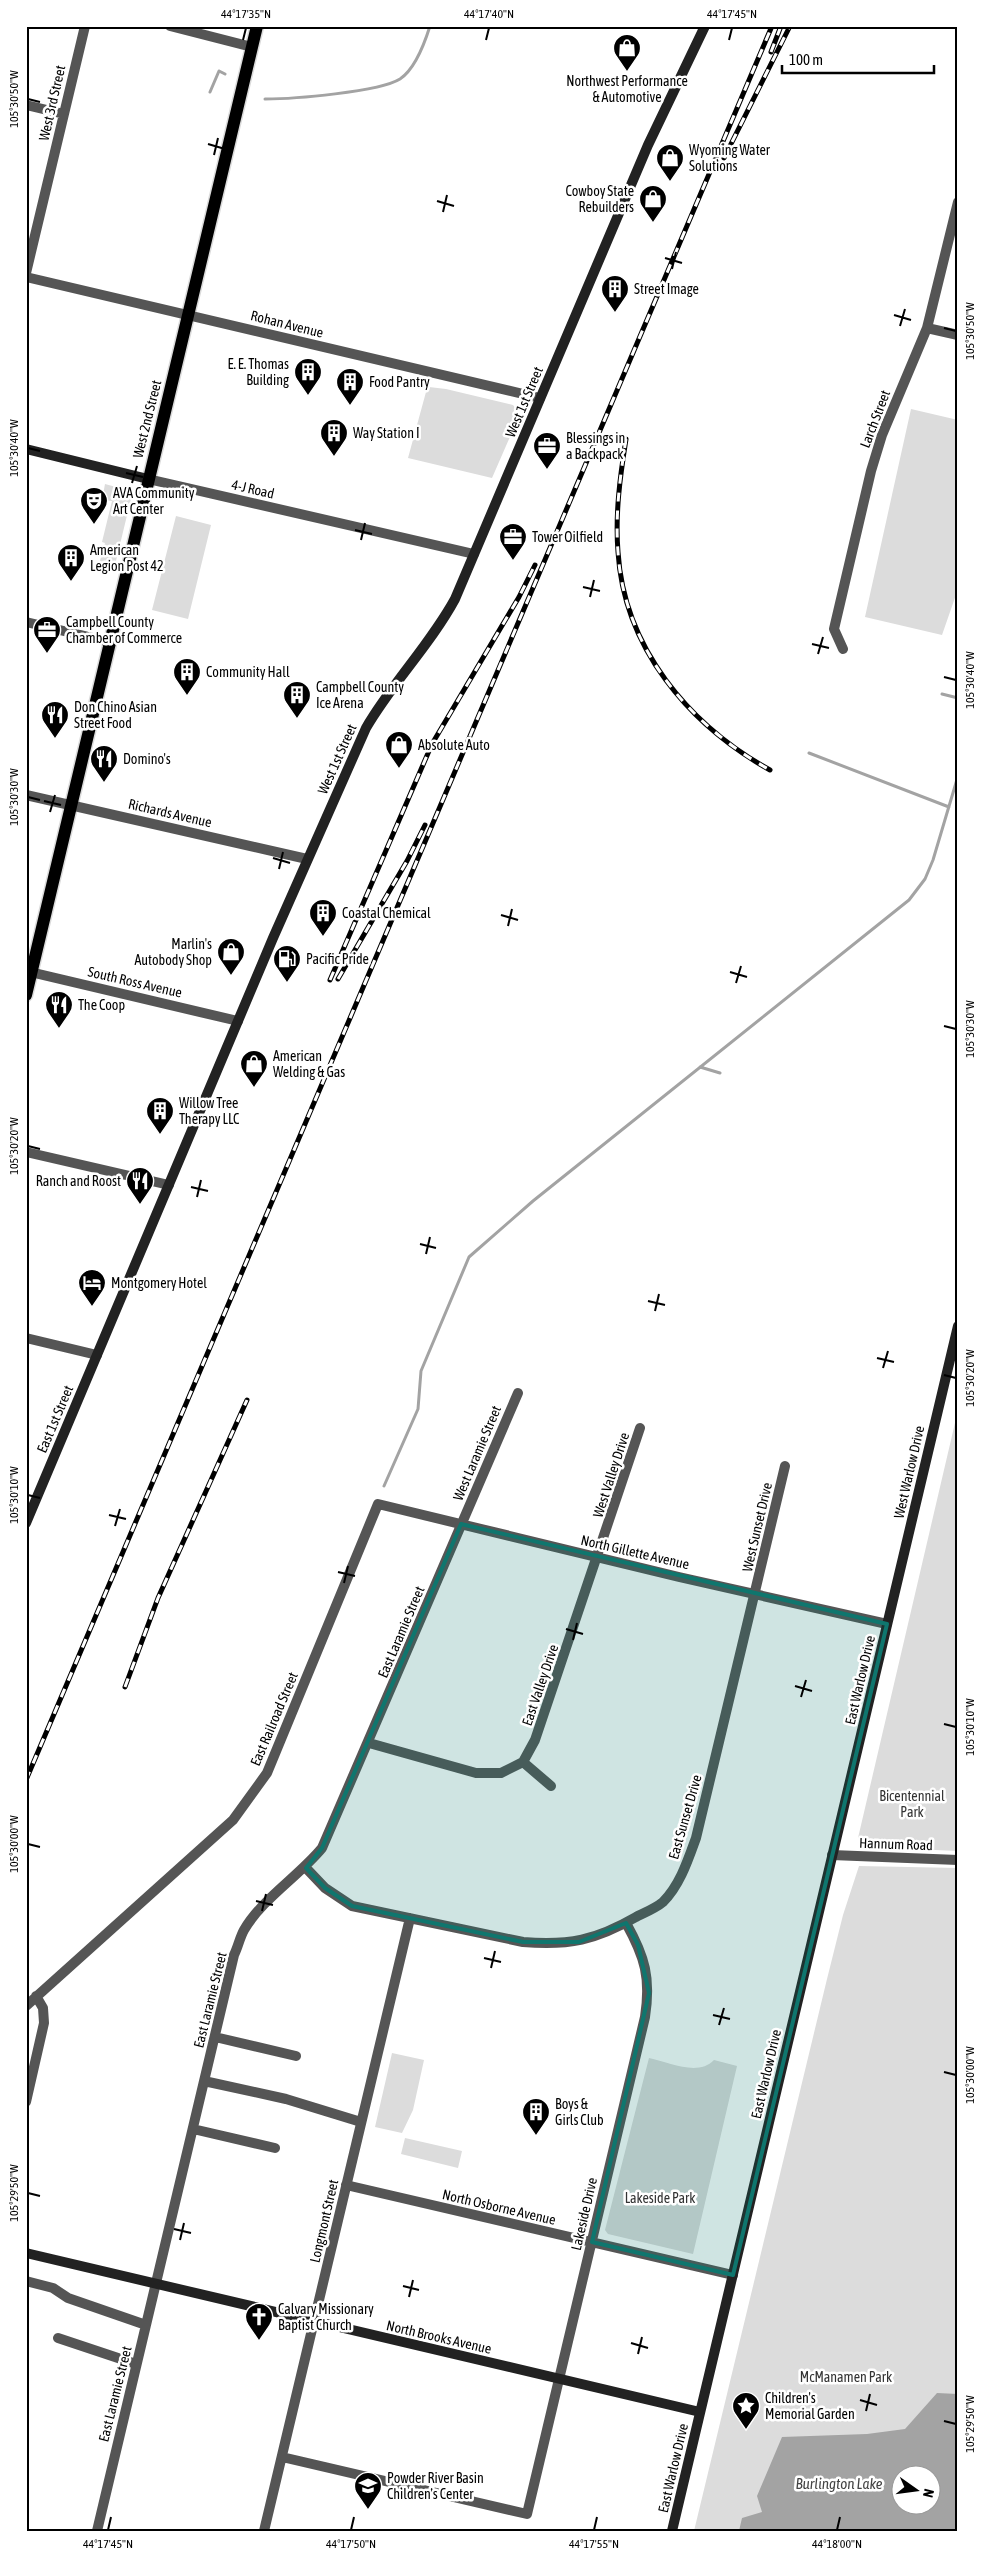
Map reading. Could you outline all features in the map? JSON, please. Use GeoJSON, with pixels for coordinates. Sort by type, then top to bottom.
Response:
{"type":"FeatureCollection","features":[{"type":"Feature","properties":{"kind":"main road","name":"West 2nd Street"},"geometry":{"type":"LineString","coordinates":[[26,994],[29,971],[110,642],[257,26]]}},
{"type":"Feature","properties":{"kind":"street","name":"West 3rd Street"},"geometry":{"type":"LineString","coordinates":[[26,275],[85,26]]}},
{"type":"Feature","properties":{"kind":"street"},"geometry":{"type":"LineString","coordinates":[[170,26],[252,47]]}},
{"type":"Feature","properties":{"kind":"street","name":"West 1st Street"},"geometry":{"type":"LineString","coordinates":[[97,1355],[307,859],[366,728],[381,702],[446,616],[648,145],[705,26]]}},
{"type":"Feature","properties":{"kind":"street"},"geometry":{"type":"LineString","coordinates":[[26,105],[64,114]]}},
{"type":"Feature","properties":{"kind":"street","name":"Larch Street"},"geometry":{"type":"LineString","coordinates":[[843,649],[834,629],[871,471],[882,435],[927,328],[958,202]]}},
{"type":"Feature","properties":{"kind":"street","name":"Rohan Avenue"},"geometry":{"type":"LineString","coordinates":[[26,275],[352,355],[540,398]]}},
{"type":"Feature","properties":{"kind":"street"},"geometry":{"type":"LineString","coordinates":[[927,328],[958,335]]}},
{"type":"Feature","properties":{"kind":"street","name":"4-J Road"},"geometry":{"type":"LineString","coordinates":[[26,449],[474,554]]}},
{"type":"Feature","properties":{"kind":"street"},"geometry":{"type":"LineString","coordinates":[[26,622],[110,642]]}},
{"type":"Feature","properties":{"kind":"street","name":"Richards Avenue"},"geometry":{"type":"LineString","coordinates":[[26,795],[307,859]]}},
{"type":"Feature","properties":{"kind":"street","name":"South Ross Avenue"},"geometry":{"type":"LineString","coordinates":[[29,971],[238,1021]]}},
{"type":"Feature","properties":{"kind":"street"},"geometry":{"type":"LineString","coordinates":[[26,1152],[169,1185]]}},
{"type":"Feature","properties":{"kind":"street","name":"West Warlow Drive"},"geometry":{"type":"LineString","coordinates":[[887,1624],[958,1326]]}},
{"type":"Feature","properties":{"kind":"street"},"geometry":{"type":"LineString","coordinates":[[26,1338],[97,1355]]}},
{"type":"Feature","properties":{"kind":"street","name":"East 1st Street"},"geometry":{"type":"LineString","coordinates":[[26,1523],[97,1355]]}},
{"type":"Feature","properties":{"kind":"street","name":"West Laramie Street"},"geometry":{"type":"LineString","coordinates":[[461,1524],[518,1393]]}},
{"type":"Feature","properties":{"kind":"street","name":"West Valley Drive"},"geometry":{"type":"LineString","coordinates":[[598,1558],[640,1428]]}},
{"type":"Feature","properties":{"kind":"street","name":"West Sunset Drive"},"geometry":{"type":"LineString","coordinates":[[755,1594],[785,1466]]}},
{"type":"Feature","properties":{"kind":"street","name":"North Gillette Avenue"},"geometry":{"type":"LineString","coordinates":[[378,1504],[598,1558],[887,1624]]}},
{"type":"Feature","properties":{"kind":"street","name":"East Railroad Street"},"geometry":{"type":"LineString","coordinates":[[26,2006],[233,1820],[267,1774],[378,1504]]}},
{"type":"Feature","properties":{"kind":"street","name":"East Laramie Street"},"geometry":{"type":"LineString","coordinates":[[97,2531],[234,1955],[244,1930],[260,1909],[306,1868],[322,1848],[369,1743],[461,1524]]}},
{"type":"Feature","properties":{"kind":"street","name":"East Valley Drive"},"geometry":{"type":"LineString","coordinates":[[523,1762],[535,1740],[598,1558]]}},
{"type":"Feature","properties":{"kind":"street","name":"East Sunset Drive"},"geometry":{"type":"LineString","coordinates":[[306,1868],[324,1888],[352,1906],[523,1942],[551,1945],[579,1942],[602,1935],[662,1902],[683,1874],[696,1838],[755,1594]]}},
{"type":"Feature","properties":{"kind":"street","name":"East Warlow Drive"},"geometry":{"type":"LineString","coordinates":[[672,2531],[887,1624]]}},
{"type":"Feature","properties":{"kind":"street"},"geometry":{"type":"LineString","coordinates":[[369,1743],[476,1773],[501,1773],[523,1762],[551,1786]]}},
{"type":"Feature","properties":{"kind":"street","name":"Hannum Road"},"geometry":{"type":"LineString","coordinates":[[832,1855],[958,1860]]}},
{"type":"Feature","properties":{"kind":"street","name":"Longmont Street"},"geometry":{"type":"LineString","coordinates":[[264,2531],[410,1918]]}},
{"type":"Feature","properties":{"kind":"street","name":"Lakeside Drive"},"geometry":{"type":"LineString","coordinates":[[282,2457],[527,2514],[649,1993],[647,1973],[638,1945],[626,1923]]}},
{"type":"Feature","properties":{"kind":"street"},"geometry":{"type":"LineString","coordinates":[[26,2102],[44,2023],[43,2008],[36,1996]]}},
{"type":"Feature","properties":{"kind":"street"},"geometry":{"type":"LineString","coordinates":[[215,2037],[296,2056]]}},
{"type":"Feature","properties":{"kind":"street"},"geometry":{"type":"LineString","coordinates":[[204,2081],[286,2099],[361,2122]]}},
{"type":"Feature","properties":{"kind":"street"},"geometry":{"type":"LineString","coordinates":[[193,2129],[275,2148]]}},
{"type":"Feature","properties":{"kind":"street","name":"North Osborne Avenue"},"geometry":{"type":"LineString","coordinates":[[346,2185],[733,2275]]}},
{"type":"Feature","properties":{"kind":"street","name":"North Brooks Avenue"},"geometry":{"type":"LineString","coordinates":[[26,2253],[700,2412]]}},
{"type":"Feature","properties":{"kind":"street"},"geometry":{"type":"LineString","coordinates":[[26,2281],[53,2288],[68,2298],[146,2325]]}},
{"type":"Feature","properties":{"kind":"street"},"geometry":{"type":"LineString","coordinates":[[58,2338],[136,2364]]}},
{"type":"Feature","properties":{"kind":"highlighted area"},"geometry":{"type":"Polygon","coordinates":[[[461,1524],[887,1624],[733,2275],[592,2242],[649,1993],[638,1945],[626,1923],[579,1942],[523,1942],[352,1906],[325,1888],[306,1868],[322,1848],[461,1524]]]}},
{"type":"Feature","properties":{"kind":"green space"},"geometry":{"type":"Polygon","coordinates":[[[429,387],[446,389],[513,405],[520,414],[492,478],[408,458],[429,387]]]}},
{"type":"Feature","properties":{"kind":"green space"},"geometry":{"type":"Polygon","coordinates":[[[911,409],[958,420],[958,589],[942,635],[865,617],[911,409]]]}},
{"type":"Feature","properties":{"kind":"green space"},"geometry":{"type":"Polygon","coordinates":[[[105,484],[127,490],[131,499],[115,565],[99,564],[105,543],[102,542],[112,501],[102,500],[105,484]]]}},
{"type":"Feature","properties":{"kind":"green space"},"geometry":{"type":"Polygon","coordinates":[[[176,516],[211,525],[188,619],[152,610],[176,516]]]}},
{"type":"Feature","properties":{"kind":"green space","name":"Bicentennial Park"},"geometry":{"type":"Polygon","coordinates":[[[958,1410],[958,1851],[866,1847],[859,1844],[858,1838],[958,1410]]]}},
{"type":"Feature","properties":{"kind":"green space","name":"McManamen Park"},"geometry":{"type":"Polygon","coordinates":[[[859,1866],[958,1868],[958,2531],[694,2531],[843,1915],[859,1866]]]}},
{"type":"Feature","properties":{"kind":"green space"},"geometry":{"type":"Polygon","coordinates":[[[392,2053],[424,2060],[413,2110],[402,2133],[375,2127],[392,2053]]]}},
{"type":"Feature","properties":{"kind":"green space","name":"Lakeside Park"},"geometry":{"type":"Polygon","coordinates":[[[649,2058],[692,2068],[707,2065],[714,2060],[737,2066],[693,2254],[608,2234],[605,2230],[649,2058]]]}},
{"type":"Feature","properties":{"kind":"green space"},"geometry":{"type":"Polygon","coordinates":[[[405,2138],[462,2151],[458,2168],[401,2154],[405,2138]]]}},
{"type":"Feature","properties":{"kind":"water","name":"Burlington Lake"},"geometry":{"type":"Polygon","coordinates":[[[937,2393],[958,2394],[958,2531],[739,2531],[742,2518],[762,2512],[757,2496],[782,2437],[867,2434],[905,2429],[937,2393]]]}},
{"type":"Feature","properties":{"kind":"waterway"},"geometry":{"type":"LineString","coordinates":[[265,99],[314,96],[374,88],[389,84],[405,75],[415,62],[430,26]]}},
{"type":"Feature","properties":{"kind":"waterway"},"geometry":{"type":"LineString","coordinates":[[210,92],[219,71],[225,74]]}},
{"type":"Feature","properties":{"kind":"waterway"},"geometry":{"type":"LineString","coordinates":[[942,694],[958,698]]}},
{"type":"Feature","properties":{"kind":"waterway"},"geometry":{"type":"LineString","coordinates":[[809,753],[949,807]]}},
{"type":"Feature","properties":{"kind":"waterway"},"geometry":{"type":"LineString","coordinates":[[384,1486],[418,1409],[421,1371],[469,1257],[533,1201],[909,900],[925,879],[933,860],[958,776]]}},
{"type":"Feature","properties":{"kind":"waterway"},"geometry":{"type":"LineString","coordinates":[[700,1067],[720,1073]]}},
{"type":"Feature","properties":{"kind":"railway"},"geometry":{"type":"LineString","coordinates":[[26,1780],[772,26]]}},
{"type":"Feature","properties":{"kind":"railway"},"geometry":{"type":"LineString","coordinates":[[771,52],[781,26]]}},
{"type":"Feature","properties":{"kind":"railway"},"geometry":{"type":"LineString","coordinates":[[724,158],[790,26]]}},
{"type":"Feature","properties":{"kind":"railway"},"geometry":{"type":"LineString","coordinates":[[626,439],[619,496],[617,538],[623,587],[633,620],[647,651],[666,680],[688,707],[740,752],[770,770]]}},
{"type":"Feature","properties":{"kind":"railway"},"geometry":{"type":"LineString","coordinates":[[330,980],[432,744],[519,597],[535,565]]}},
{"type":"Feature","properties":{"kind":"railway"},"geometry":{"type":"LineString","coordinates":[[338,979],[407,861],[425,825]]}},
{"type":"Feature","properties":{"kind":"railway"},"geometry":{"type":"LineString","coordinates":[[125,1687],[158,1598],[247,1400]]}},
{"type":"Feature","properties":{"kind":"place","name":"Northwest Performance & Automotive"},"geometry":{"type":"Point","coordinates":[627,72]}},
{"type":"Feature","properties":{"kind":"place","name":"Wyoming Water Solutions"},"geometry":{"type":"Point","coordinates":[670,182]}},
{"type":"Feature","properties":{"kind":"place","name":"Cowboy State Rebuilders"},"geometry":{"type":"Point","coordinates":[653,223]}},
{"type":"Feature","properties":{"kind":"place","name":"Street Image"},"geometry":{"type":"Point","coordinates":[615,313]}},
{"type":"Feature","properties":{"kind":"place","name":"E. E. Thomas Building"},"geometry":{"type":"Point","coordinates":[308,396]}},
{"type":"Feature","properties":{"kind":"place","name":"Food Pantry"},"geometry":{"type":"Point","coordinates":[350,406]}},
{"type":"Feature","properties":{"kind":"place","name":"Way Station I"},"geometry":{"type":"Point","coordinates":[334,457]}},
{"type":"Feature","properties":{"kind":"place","name":"Blessings in a Backpack"},"geometry":{"type":"Point","coordinates":[547,470]}},
{"type":"Feature","properties":{"kind":"place","name":"AVA Community Art Center"},"geometry":{"type":"Point","coordinates":[94,525]}},
{"type":"Feature","properties":{"kind":"place","name":"Tower Oilfield"},"geometry":{"type":"Point","coordinates":[513,561]}},
{"type":"Feature","properties":{"kind":"place","name":"American Legion Post 42"},"geometry":{"type":"Point","coordinates":[71,582]}},
{"type":"Feature","properties":{"kind":"place","name":"Campbell County Chamber of Commerce"},"geometry":{"type":"Point","coordinates":[47,654]}},
{"type":"Feature","properties":{"kind":"place","name":"Community Hall"},"geometry":{"type":"Point","coordinates":[187,696]}},
{"type":"Feature","properties":{"kind":"place","name":"Campbell County Ice Arena"},"geometry":{"type":"Point","coordinates":[297,719]}},
{"type":"Feature","properties":{"kind":"place","name":"Don Chino Asian Street Food"},"geometry":{"type":"Point","coordinates":[55,739]}},
{"type":"Feature","properties":{"kind":"place","name":"Absolute Auto"},"geometry":{"type":"Point","coordinates":[399,769]}},
{"type":"Feature","properties":{"kind":"place","name":"Domino's"},"geometry":{"type":"Point","coordinates":[104,783]}},
{"type":"Feature","properties":{"kind":"place","name":"Coastal Chemical"},"geometry":{"type":"Point","coordinates":[323,937]}},
{"type":"Feature","properties":{"kind":"place","name":"Marlin's Autobody Shop"},"geometry":{"type":"Point","coordinates":[231,976]}},
{"type":"Feature","properties":{"kind":"place","name":"Pacific Pride"},"geometry":{"type":"Point","coordinates":[287,983]}},
{"type":"Feature","properties":{"kind":"place","name":"The Coop"},"geometry":{"type":"Point","coordinates":[59,1029]}},
{"type":"Feature","properties":{"kind":"place","name":"American Welding & Gas"},"geometry":{"type":"Point","coordinates":[254,1088]}},
{"type":"Feature","properties":{"kind":"place","name":"Willow Tree Therapy LLC"},"geometry":{"type":"Point","coordinates":[160,1135]}},
{"type":"Feature","properties":{"kind":"place","name":"Ranch and Roost"},"geometry":{"type":"Point","coordinates":[140,1205]}},
{"type":"Feature","properties":{"kind":"place","name":"Montgomery Hotel"},"geometry":{"type":"Point","coordinates":[92,1307]}},
{"type":"Feature","properties":{"kind":"place","name":"Boys & Girls Club"},"geometry":{"type":"Point","coordinates":[536,2136]}},
{"type":"Feature","properties":{"kind":"place","name":"Calvary Missionary Baptist Church"},"geometry":{"type":"Point","coordinates":[259,2341]}},
{"type":"Feature","properties":{"kind":"place","name":"Children's Memorial Garden"},"geometry":{"type":"Point","coordinates":[746,2430]}},
{"type":"Feature","properties":{"kind":"place","name":"Powder River Basin Children's Center"},"geometry":{"type":"Point","coordinates":[368,2510]}}]}
